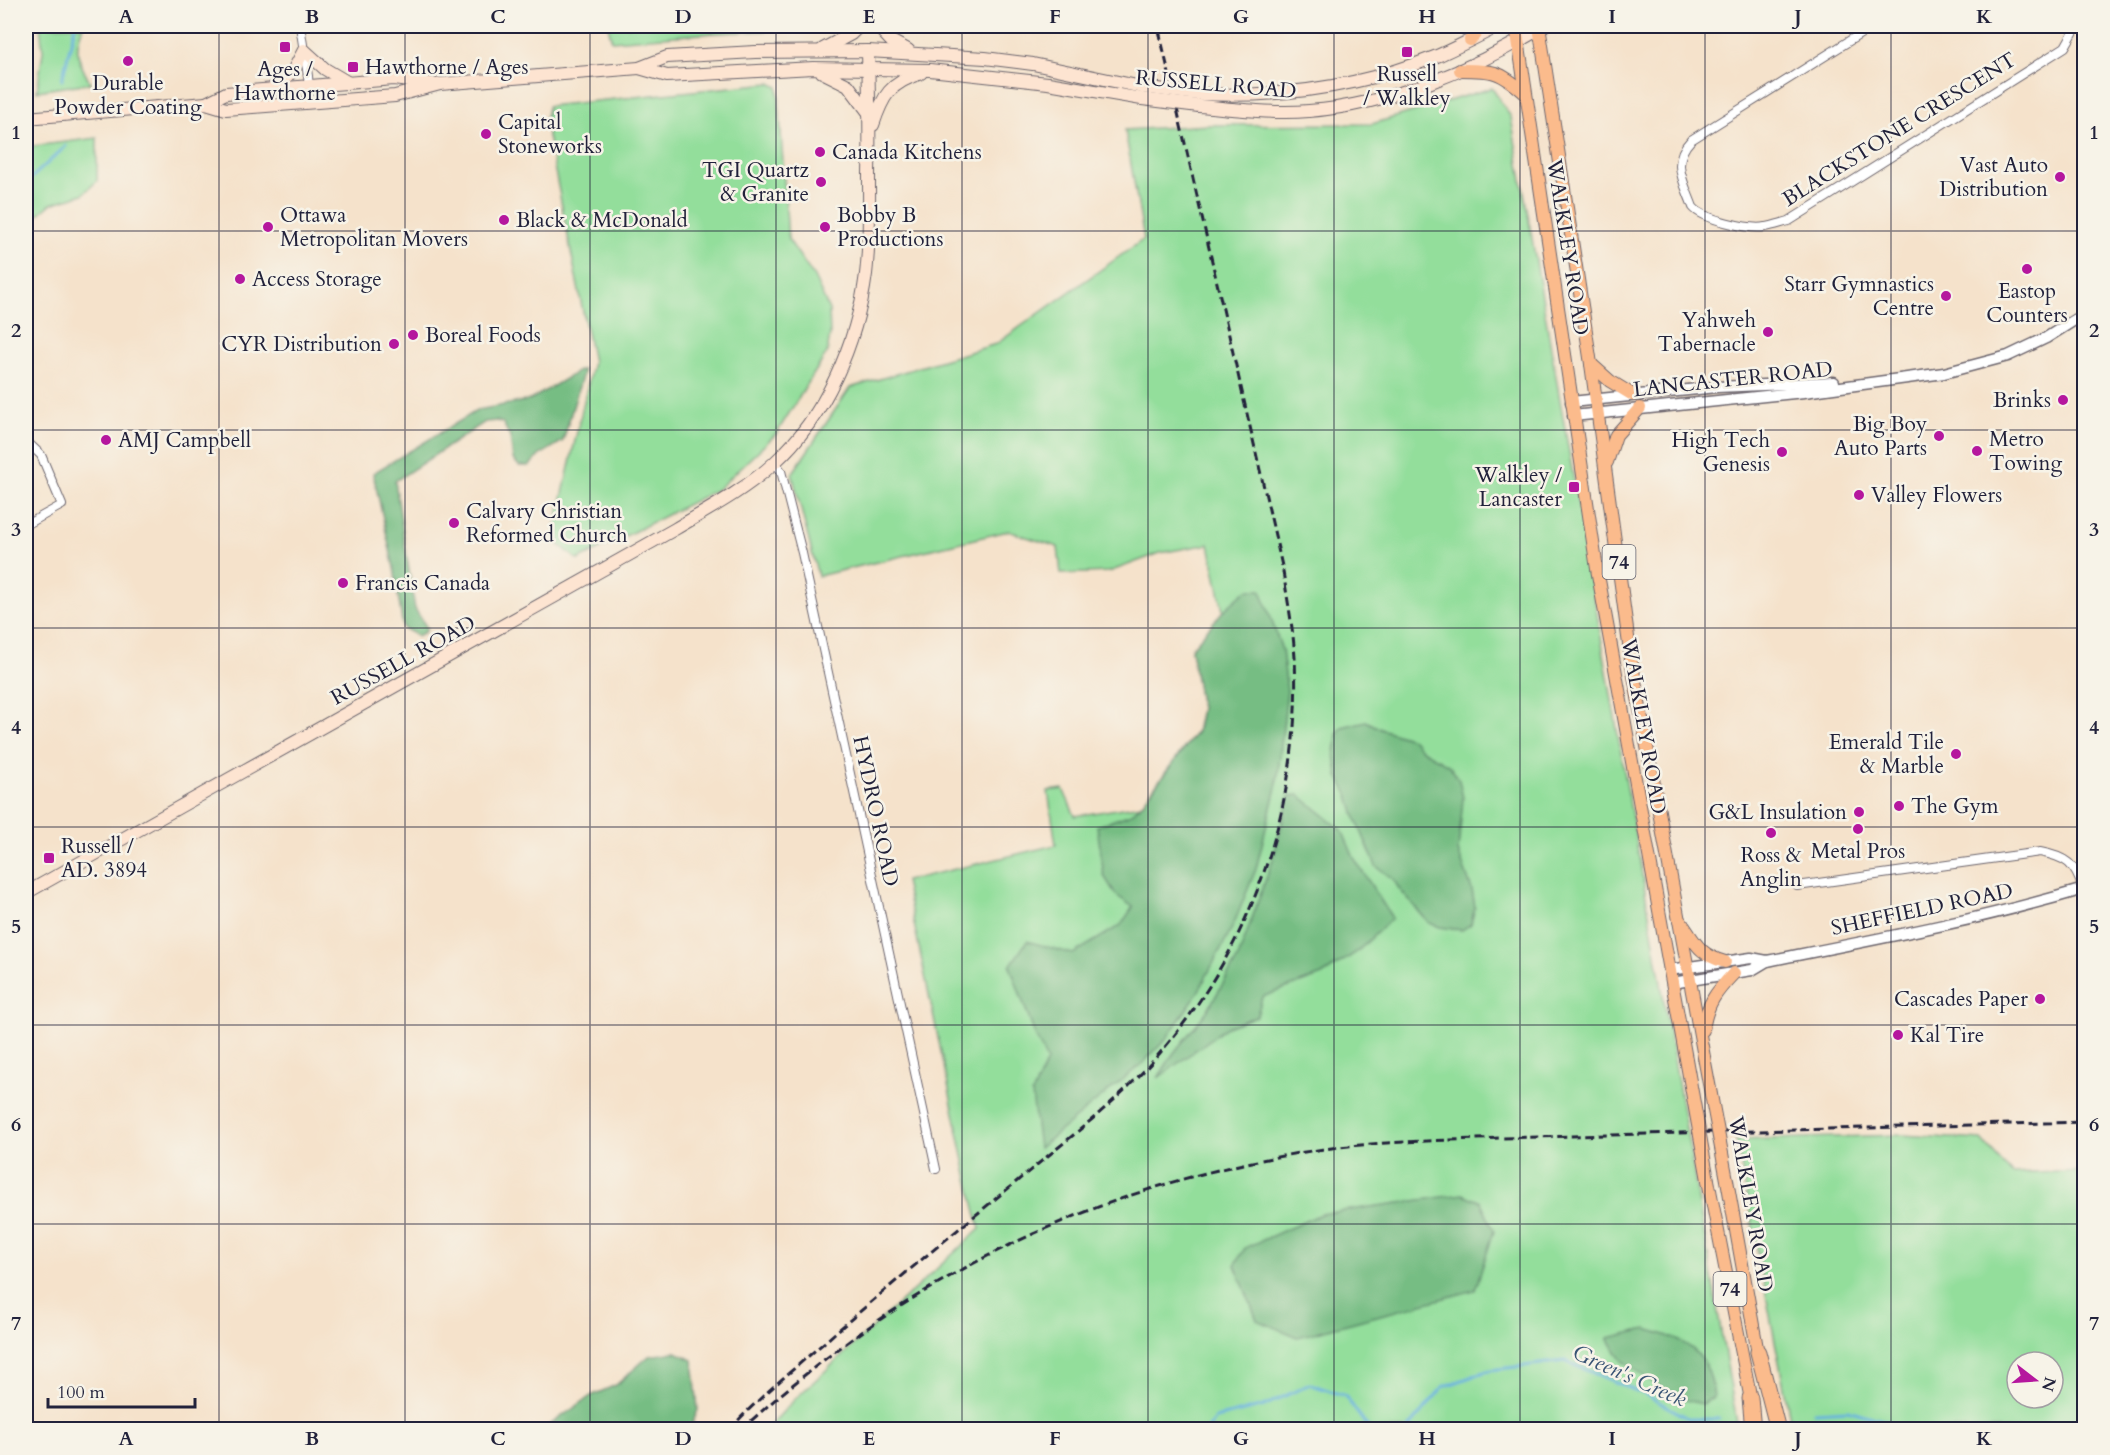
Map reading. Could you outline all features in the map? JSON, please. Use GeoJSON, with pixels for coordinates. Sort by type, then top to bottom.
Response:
{"type":"FeatureCollection","features":[{"type":"Feature","properties":{"kind":"highway"},"geometry":{"type":"LineString","coordinates":[[1758,1352],[1778,1430]]}},
{"type":"Feature","properties":{"kind":"highway"},"geometry":{"type":"LineString","coordinates":[[1750,1398],[1754,1430]]}},
{"type":"Feature","properties":{"kind":"main road"},"geometry":{"type":"LineString","coordinates":[[821,50],[851,34],[859,26]]}},
{"type":"Feature","properties":{"kind":"main road"},"geometry":{"type":"LineString","coordinates":[[877,26],[891,41],[915,53]]}},
{"type":"Feature","properties":{"kind":"main road"},"geometry":{"type":"LineString","coordinates":[[1470,40],[1482,26]]}},
{"type":"Feature","properties":{"kind":"main road","name":"RUSSELL ROAD"},"geometry":{"type":"LineString","coordinates":[[1199,100],[1327,87],[1438,56],[1498,26]]}},
{"type":"Feature","properties":{"kind":"main road","name":"WALKLEY ROAD"},"geometry":{"type":"LineString","coordinates":[[1516,26],[1573,416],[1625,734],[1750,1398]]}},
{"type":"Feature","properties":{"kind":"main road","name":"RUSSELL ROAD"},"geometry":{"type":"LineString","coordinates":[[868,69],[930,70],[1142,93],[1274,112],[1306,111],[1339,108],[1391,95],[1460,70],[1541,27]]}},
{"type":"Feature","properties":{"kind":"main road","name":"WALKLEY ROAD"},"geometry":{"type":"LineString","coordinates":[[1541,27],[1632,658],[1773,1430]]}},
{"type":"Feature","properties":{"kind":"main road"},"geometry":{"type":"LineString","coordinates":[[273,88],[293,71],[304,50],[325,69],[349,83]]}},
{"type":"Feature","properties":{"kind":"main road"},"geometry":{"type":"LineString","coordinates":[[206,103],[226,93],[309,85],[394,80],[440,84],[639,68],[667,57],[821,50],[868,51]]}},
{"type":"Feature","properties":{"kind":"main road","name":"RUSSELL ROAD"},"geometry":{"type":"LineString","coordinates":[[26,893],[675,529],[751,483],[775,462],[804,429],[822,402],[839,369],[853,331],[864,287],[868,250],[870,135],[868,51],[985,58],[1033,64],[1142,93]]}},
{"type":"Feature","properties":{"kind":"main road"},"geometry":{"type":"LineString","coordinates":[[639,68],[667,76],[813,68],[868,69]]}},
{"type":"Feature","properties":{"kind":"main road"},"geometry":{"type":"LineString","coordinates":[[813,68],[835,76],[848,85],[869,114]]}},
{"type":"Feature","properties":{"kind":"main road"},"geometry":{"type":"LineString","coordinates":[[870,135],[882,100],[890,89],[905,79],[930,70]]}},
{"type":"Feature","properties":{"kind":"main road"},"geometry":{"type":"LineString","coordinates":[[1460,70],[1499,73],[1525,93]]}},
{"type":"Feature","properties":{"kind":"main road"},"geometry":{"type":"LineString","coordinates":[[26,118],[206,103],[226,109],[310,103],[395,96],[440,84]]}},
{"type":"Feature","properties":{"kind":"main road"},"geometry":{"type":"LineString","coordinates":[[1591,364],[1610,381],[1633,395]]}},
{"type":"Feature","properties":{"kind":"main road"},"geometry":{"type":"LineString","coordinates":[[1606,466],[1616,435],[1640,408]]}},
{"type":"Feature","properties":{"kind":"main road"},"geometry":{"type":"LineString","coordinates":[[1678,917],[1704,953],[1710,958],[1725,962]]}},
{"type":"Feature","properties":{"kind":"main road"},"geometry":{"type":"LineString","coordinates":[[1701,1040],[1709,1004],[1716,992],[1734,973]]}},
{"type":"Feature","properties":{"kind":"street"},"geometry":{"type":"LineString","coordinates":[[300,26],[310,103]]}},
{"type":"Feature","properties":{"kind":"street","name":"BLACKSTONE CRESCENT"},"geometry":{"type":"LineString","coordinates":[[1873,26],[1691,140],[1684,147],[1679,158],[1679,167],[1696,211],[1712,219],[1763,228],[1789,220],[2065,47],[2077,26]]}},
{"type":"Feature","properties":{"kind":"street","name":"LANCASTER ROAD"},"geometry":{"type":"LineString","coordinates":[[1573,416],[1803,387],[1898,380],[1956,371],[2008,356],[2046,338],[2085,314]]}},
{"type":"Feature","properties":{"kind":"street","name":"LANCASTER ROAD"},"geometry":{"type":"LineString","coordinates":[[1571,402],[1717,387],[1803,387]]}},
{"type":"Feature","properties":{"kind":"street"},"geometry":{"type":"LineString","coordinates":[[26,441],[41,455],[62,505],[26,525]]}},
{"type":"Feature","properties":{"kind":"street","name":"HYDRO ROAD"},"geometry":{"type":"LineString","coordinates":[[775,462],[781,471],[802,553],[936,1169]]}},
{"type":"Feature","properties":{"kind":"street"},"geometry":{"type":"LineString","coordinates":[[1797,886],[2040,852],[2058,856],[2069,863],[2077,873],[2084,889]]}},
{"type":"Feature","properties":{"kind":"street","name":"SHEFFIELD ROAD"},"geometry":{"type":"LineString","coordinates":[[1670,970],[1689,974],[1734,973],[1752,970],[1767,961],[1972,920],[2048,901],[2084,889]]}},
{"type":"Feature","properties":{"kind":"street","name":"SHEFFIELD ROAD"},"geometry":{"type":"LineString","coordinates":[[1672,983],[1689,974],[1725,962],[1751,958],[1767,961]]}},
{"type":"Feature","properties":{"kind":"green space"},"geometry":{"type":"Polygon","coordinates":[[[40,26],[83,26],[78,42],[78,55],[90,83],[37,91],[43,51],[40,26]]]}},
{"type":"Feature","properties":{"kind":"green space"},"geometry":{"type":"Polygon","coordinates":[[[608,26],[788,26],[790,30],[612,41],[608,26]]]}},
{"type":"Feature","properties":{"kind":"green space"},"geometry":{"type":"Polygon","coordinates":[[[770,83],[778,87],[788,239],[814,277],[829,310],[830,335],[827,353],[776,434],[718,489],[578,560],[557,543],[556,524],[593,362],[545,121],[548,106],[770,83]]]}},
{"type":"Feature","properties":{"kind":"green space"},"geometry":{"type":"Polygon","coordinates":[[[1492,88],[1511,117],[1738,1429],[766,1430],[797,1397],[980,1229],[905,881],[1056,845],[1048,791],[1063,789],[1075,816],[1141,805],[1196,732],[1201,708],[1191,649],[1223,611],[1209,544],[1160,553],[1109,572],[1061,574],[1058,547],[1008,531],[818,576],[792,474],[850,388],[996,344],[1144,239],[1125,130],[1210,125],[1372,124],[1492,88]]]}},
{"type":"Feature","properties":{"kind":"green space"},"geometry":{"type":"Polygon","coordinates":[[[97,138],[97,181],[83,194],[51,204],[26,225],[26,147],[97,138]]]}},
{"type":"Feature","properties":{"kind":"green space"},"geometry":{"type":"Polygon","coordinates":[[[583,370],[583,373],[563,441],[540,455],[529,466],[519,466],[513,459],[510,437],[503,423],[485,422],[395,481],[415,609],[427,628],[418,636],[403,628],[394,568],[373,473],[478,410],[530,400],[583,370]]]}},
{"type":"Feature","properties":{"kind":"green space"},"geometry":{"type":"Polygon","coordinates":[[[1247,590],[1261,590],[1282,650],[1287,691],[1277,783],[1256,869],[1233,926],[1197,994],[1166,1039],[1143,1063],[1039,1148],[1032,1094],[1047,1061],[1010,966],[1027,941],[1073,954],[1121,925],[1133,907],[1116,895],[1104,876],[1097,826],[1131,814],[1141,805],[1197,732],[1201,708],[1191,649],[1223,611],[1247,590]]]}},
{"type":"Feature","properties":{"kind":"green space"},"geometry":{"type":"Polygon","coordinates":[[[1366,721],[1381,729],[1412,739],[1422,750],[1450,766],[1459,780],[1463,798],[1458,851],[1472,890],[1475,907],[1471,924],[1462,930],[1429,923],[1393,879],[1376,866],[1348,794],[1338,776],[1335,754],[1337,734],[1342,727],[1366,721]]]}},
{"type":"Feature","properties":{"kind":"green space"},"geometry":{"type":"Polygon","coordinates":[[[1299,795],[1342,830],[1354,858],[1392,918],[1357,952],[1322,975],[1262,997],[1257,1016],[1227,1027],[1158,1078],[1173,1054],[1207,1011],[1238,958],[1273,859],[1289,796],[1299,795]]]}},
{"type":"Feature","properties":{"kind":"green space"},"geometry":{"type":"Polygon","coordinates":[[[1902,1135],[1982,1140],[2012,1174],[2084,1171],[2084,1429],[1792,1429],[1736,1140],[1902,1135]]]}},
{"type":"Feature","properties":{"kind":"green space"},"geometry":{"type":"Polygon","coordinates":[[[1463,1194],[1481,1202],[1494,1231],[1475,1290],[1298,1337],[1257,1320],[1235,1265],[1245,1248],[1321,1214],[1463,1194]]]}},
{"type":"Feature","properties":{"kind":"green space"},"geometry":{"type":"Polygon","coordinates":[[[1646,1329],[1673,1338],[1694,1350],[1707,1368],[1714,1397],[1702,1404],[1674,1397],[1621,1360],[1608,1338],[1646,1329]]]}},
{"type":"Feature","properties":{"kind":"green space"},"geometry":{"type":"Polygon","coordinates":[[[676,1352],[693,1360],[698,1410],[690,1429],[544,1429],[591,1396],[616,1385],[649,1356],[676,1352]]]}},
{"type":"Feature","properties":{"kind":"waterway"},"geometry":{"type":"LineString","coordinates":[[62,80],[75,26]]}},
{"type":"Feature","properties":{"kind":"waterway"},"geometry":{"type":"LineString","coordinates":[[26,183],[66,146]]}},
{"type":"Feature","properties":{"kind":"waterway","name":"Green's Creek"},"geometry":{"type":"LineString","coordinates":[[1407,1430],[1443,1387],[1490,1370],[1565,1361],[1642,1393],[1690,1419],[1719,1419]]}},
{"type":"Feature","properties":{"kind":"waterway","name":"Green's Creek"},"geometry":{"type":"LineString","coordinates":[[1208,1430],[1215,1418],[1264,1406],[1310,1384],[1345,1396],[1370,1430]]}},
{"type":"Feature","properties":{"kind":"waterway","name":"Green's Creek"},"geometry":{"type":"LineString","coordinates":[[1814,1412],[1848,1410],[1889,1422],[1902,1430]]}},
{"type":"Feature","properties":{"kind":"railway"},"geometry":{"type":"LineString","coordinates":[[729,1430],[767,1392],[835,1333],[1078,1132],[1137,1078],[1175,1034],[1209,987],[1237,937],[1260,884],[1277,830],[1289,774],[1295,716],[1295,658],[1290,612],[1282,566],[1158,26]]}},
{"type":"Feature","properties":{"kind":"railway"},"geometry":{"type":"LineString","coordinates":[[741,1430],[804,1375],[870,1326],[939,1283],[1011,1244],[1085,1212],[1162,1185],[1242,1164],[1324,1149],[1368,1144],[1500,1138],[2084,1122]]}},
{"type":"Feature","properties":{"kind":"place","name":"Ages / Hawthorne"},"geometry":{"type":"Point","coordinates":[285,47]}},
{"type":"Feature","properties":{"kind":"place","name":"Russell / Walkley"},"geometry":{"type":"Point","coordinates":[1407,52]}},
{"type":"Feature","properties":{"kind":"place","name":"Durable Powder Coating"},"geometry":{"type":"Point","coordinates":[128,61]}},
{"type":"Feature","properties":{"kind":"place","name":"Hawthorne / Ages"},"geometry":{"type":"Point","coordinates":[353,67]}},
{"type":"Feature","properties":{"kind":"place","name":"Capital Stoneworks"},"geometry":{"type":"Point","coordinates":[486,134]}},
{"type":"Feature","properties":{"kind":"place","name":"Canada Kitchens"},"geometry":{"type":"Point","coordinates":[820,152]}},
{"type":"Feature","properties":{"kind":"place","name":"Vast Auto Distribution"},"geometry":{"type":"Point","coordinates":[2060,177]}},
{"type":"Feature","properties":{"kind":"place","name":"TGI Quartz & Granite"},"geometry":{"type":"Point","coordinates":[821,182]}},
{"type":"Feature","properties":{"kind":"place","name":"Black & McDonald"},"geometry":{"type":"Point","coordinates":[504,220]}},
{"type":"Feature","properties":{"kind":"place","name":"Ottawa Metropolitan Movers"},"geometry":{"type":"Point","coordinates":[268,227]}},
{"type":"Feature","properties":{"kind":"place","name":"Bobby B Productions"},"geometry":{"type":"Point","coordinates":[825,227]}},
{"type":"Feature","properties":{"kind":"place","name":"Eastop Counters"},"geometry":{"type":"Point","coordinates":[2027,269]}},
{"type":"Feature","properties":{"kind":"place","name":"Access Storage"},"geometry":{"type":"Point","coordinates":[240,279]}},
{"type":"Feature","properties":{"kind":"place","name":"Starr Gymnastics Centre"},"geometry":{"type":"Point","coordinates":[1946,296]}},
{"type":"Feature","properties":{"kind":"place","name":"Yahweh Tabernacle"},"geometry":{"type":"Point","coordinates":[1768,332]}},
{"type":"Feature","properties":{"kind":"place","name":"Boreal Foods"},"geometry":{"type":"Point","coordinates":[413,335]}},
{"type":"Feature","properties":{"kind":"place","name":"CYR Distribution"},"geometry":{"type":"Point","coordinates":[394,344]}},
{"type":"Feature","properties":{"kind":"place","name":"Brinks"},"geometry":{"type":"Point","coordinates":[2063,400]}},
{"type":"Feature","properties":{"kind":"place","name":"Big Boy Auto Parts"},"geometry":{"type":"Point","coordinates":[1939,436]}},
{"type":"Feature","properties":{"kind":"place","name":"AMJ Campbell"},"geometry":{"type":"Point","coordinates":[106,440]}},
{"type":"Feature","properties":{"kind":"place","name":"Metro Towing"},"geometry":{"type":"Point","coordinates":[1977,451]}},
{"type":"Feature","properties":{"kind":"place","name":"High Tech Genesis"},"geometry":{"type":"Point","coordinates":[1782,452]}},
{"type":"Feature","properties":{"kind":"place","name":"Walkley / Lancaster"},"geometry":{"type":"Point","coordinates":[1574,487]}},
{"type":"Feature","properties":{"kind":"place","name":"Valley Flowers"},"geometry":{"type":"Point","coordinates":[1859,495]}},
{"type":"Feature","properties":{"kind":"place","name":"Calvary Christian Reformed Church"},"geometry":{"type":"Point","coordinates":[454,523]}},
{"type":"Feature","properties":{"kind":"place","name":"Francis Canada"},"geometry":{"type":"Point","coordinates":[343,583]}},
{"type":"Feature","properties":{"kind":"place","name":"Emerald Tile & Marble"},"geometry":{"type":"Point","coordinates":[1956,754]}},
{"type":"Feature","properties":{"kind":"place","name":"The Gym"},"geometry":{"type":"Point","coordinates":[1899,806]}},
{"type":"Feature","properties":{"kind":"place","name":"G&L Insulation"},"geometry":{"type":"Point","coordinates":[1859,812]}},
{"type":"Feature","properties":{"kind":"place","name":"Metal Pros"},"geometry":{"type":"Point","coordinates":[1858,829]}},
{"type":"Feature","properties":{"kind":"place","name":"Ross & Anglin"},"geometry":{"type":"Point","coordinates":[1771,833]}},
{"type":"Feature","properties":{"kind":"place","name":"Russell / AD. 3894"},"geometry":{"type":"Point","coordinates":[49,858]}},
{"type":"Feature","properties":{"kind":"place","name":"Cascades Paper"},"geometry":{"type":"Point","coordinates":[2040,999]}},
{"type":"Feature","properties":{"kind":"place","name":"Kal Tire"},"geometry":{"type":"Point","coordinates":[1898,1035]}}]}
